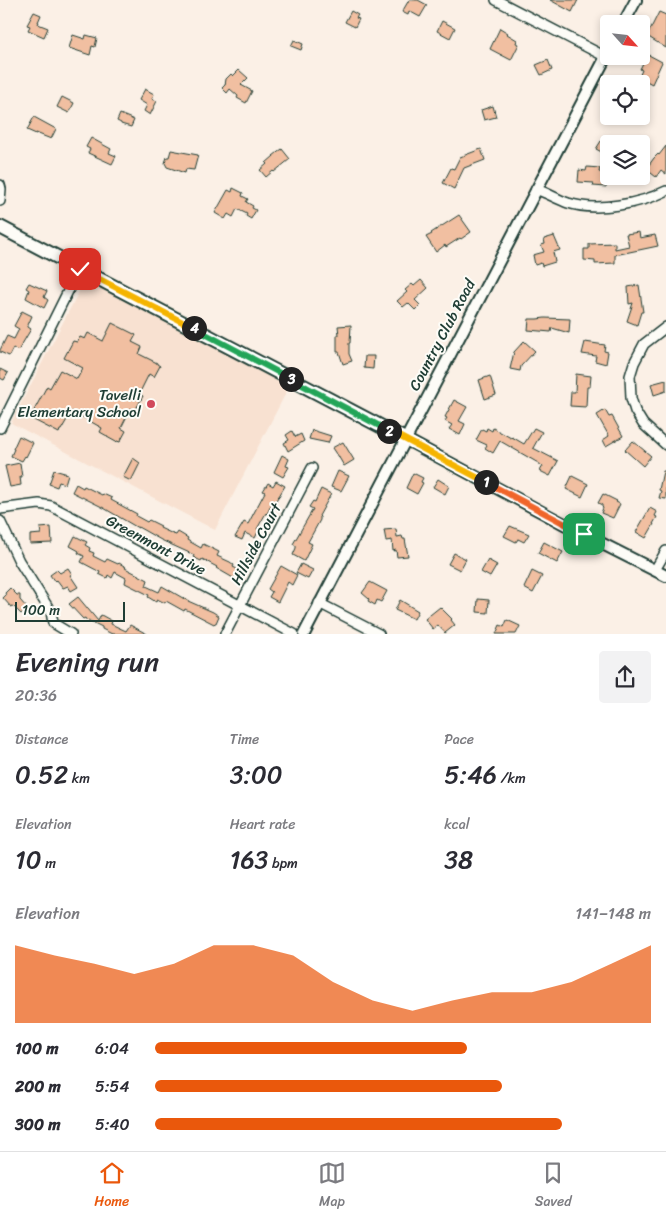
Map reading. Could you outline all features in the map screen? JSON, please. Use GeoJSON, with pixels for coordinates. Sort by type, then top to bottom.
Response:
{"type":"FeatureCollection","features":[{"type":"Feature","properties":{"kind":"main road"},"geometry":{"type":"LineString","coordinates":[[0,227],[405,439]]}},
{"type":"Feature","properties":{"kind":"street"},"geometry":{"type":"LineString","coordinates":[[496,0],[600,51]]}},
{"type":"Feature","properties":{"kind":"street"},"geometry":{"type":"LineString","coordinates":[[628,15],[636,0]]}},
{"type":"Feature","properties":{"kind":"street","name":"Country Club Road"},"geometry":{"type":"LineString","coordinates":[[304,634],[601,65]]}},
{"type":"Feature","properties":{"kind":"street"},"geometry":{"type":"LineString","coordinates":[[0,185],[0,201]]}},
{"type":"Feature","properties":{"kind":"street"},"geometry":{"type":"LineString","coordinates":[[536,189],[569,203],[588,206],[627,204],[654,197],[666,191]]}},
{"type":"Feature","properties":{"kind":"street"},"geometry":{"type":"LineString","coordinates":[[0,428],[80,269]]}},
{"type":"Feature","properties":{"kind":"street"},"geometry":{"type":"LineString","coordinates":[[666,327],[644,344],[634,363],[630,376],[631,398],[635,411],[643,424],[666,445]]}},
{"type":"Feature","properties":{"kind":"street"},"geometry":{"type":"LineString","coordinates":[[405,439],[666,576]]}},
{"type":"Feature","properties":{"kind":"street","name":"Hillside Court"},"geometry":{"type":"LineString","coordinates":[[225,634],[312,468]]}},
{"type":"Feature","properties":{"kind":"street","name":"Greenmont Drive"},"geometry":{"type":"LineString","coordinates":[[0,509],[39,504],[51,506],[294,634]]}},
{"type":"Feature","properties":{"kind":"street"},"geometry":{"type":"LineString","coordinates":[[0,521],[19,561],[51,612],[53,623],[71,634]]}},
{"type":"Feature","properties":{"kind":"street"},"geometry":{"type":"LineString","coordinates":[[655,570],[666,551]]}},
{"type":"Feature","properties":{"kind":"street"},"geometry":{"type":"LineString","coordinates":[[319,603],[379,634]]}},
{"type":"Feature","properties":{"kind":"shaded area","name":"Tavelli Elementary School"},"geometry":{"type":"Polygon","coordinates":[[[87,276],[290,385],[215,530],[11,423],[87,276]]]}},
{"type":"Feature","properties":{"kind":"building"},"geometry":{"type":"Polygon","coordinates":[[[409,0],[418,0],[427,5],[420,17],[409,11],[408,15],[402,12],[409,0]]]}},
{"type":"Feature","properties":{"kind":"building"},"geometry":{"type":"Polygon","coordinates":[[[550,0],[578,0],[572,12],[550,0]]]}},
{"type":"Feature","properties":{"kind":"building"},"geometry":{"type":"Polygon","coordinates":[[[351,11],[358,15],[356,18],[359,19],[355,27],[345,22],[351,11]]]}},
{"type":"Feature","properties":{"kind":"building"},"geometry":{"type":"Polygon","coordinates":[[[34,12],[41,15],[38,24],[48,28],[44,37],[28,30],[30,26],[27,25],[34,12]]]}},
{"type":"Feature","properties":{"kind":"building"},"geometry":{"type":"Polygon","coordinates":[[[659,12],[666,15],[666,48],[650,38],[650,30],[659,12]]]}},
{"type":"Feature","properties":{"kind":"building"},"geometry":{"type":"Polygon","coordinates":[[[442,21],[455,28],[450,38],[437,31],[442,21]]]}},
{"type":"Feature","properties":{"kind":"building"},"geometry":{"type":"Polygon","coordinates":[[[500,28],[517,40],[516,43],[519,44],[511,60],[490,49],[500,28]]]}},
{"type":"Feature","properties":{"kind":"building"},"geometry":{"type":"Polygon","coordinates":[[[73,35],[85,39],[86,35],[97,38],[95,47],[92,46],[90,55],[69,48],[73,35]]]}},
{"type":"Feature","properties":{"kind":"building"},"geometry":{"type":"Polygon","coordinates":[[[294,40],[303,44],[301,50],[291,46],[294,40]]]}},
{"type":"Feature","properties":{"kind":"building"},"geometry":{"type":"Polygon","coordinates":[[[650,56],[662,62],[652,84],[650,83],[650,75],[640,75],[642,70],[640,69],[642,65],[650,65],[650,56]]]}},
{"type":"Feature","properties":{"kind":"building"},"geometry":{"type":"Polygon","coordinates":[[[548,60],[552,70],[541,75],[536,65],[548,60]]]}},
{"type":"Feature","properties":{"kind":"building"},"geometry":{"type":"Polygon","coordinates":[[[239,70],[248,78],[241,85],[252,91],[246,103],[237,98],[238,96],[230,89],[227,93],[222,88],[225,85],[226,79],[231,74],[233,76],[239,70]]]}},
{"type":"Feature","properties":{"kind":"building"},"geometry":{"type":"Polygon","coordinates":[[[145,89],[154,94],[152,99],[157,101],[150,115],[144,111],[147,105],[139,100],[145,89]]]}},
{"type":"Feature","properties":{"kind":"building"},"geometry":{"type":"Polygon","coordinates":[[[62,97],[74,103],[69,113],[57,107],[62,97]]]}},
{"type":"Feature","properties":{"kind":"building"},"geometry":{"type":"Polygon","coordinates":[[[493,106],[496,117],[484,120],[481,110],[493,106]]]}},
{"type":"Feature","properties":{"kind":"building"},"geometry":{"type":"Polygon","coordinates":[[[120,114],[134,120],[131,127],[117,121],[120,114]]]}},
{"type":"Feature","properties":{"kind":"building"},"geometry":{"type":"Polygon","coordinates":[[[34,117],[56,129],[51,139],[27,130],[34,117]]]}},
{"type":"Feature","properties":{"kind":"building"},"geometry":{"type":"Polygon","coordinates":[[[91,138],[111,149],[109,153],[116,156],[112,164],[88,153],[90,149],[86,147],[91,138]]]}},
{"type":"Feature","properties":{"kind":"building"},"geometry":{"type":"Polygon","coordinates":[[[600,143],[600,151],[596,149],[600,143]]]}},
{"type":"Feature","properties":{"kind":"building"},"geometry":{"type":"Polygon","coordinates":[[[666,146],[666,174],[661,170],[656,177],[650,172],[650,164],[666,146]]]}},
{"type":"Feature","properties":{"kind":"building"},"geometry":{"type":"Polygon","coordinates":[[[282,149],[290,159],[266,177],[260,170],[282,149]]]}},
{"type":"Feature","properties":{"kind":"building"},"geometry":{"type":"Polygon","coordinates":[[[481,149],[485,160],[464,168],[454,189],[443,183],[451,168],[454,169],[460,157],[481,149]]]}},
{"type":"Feature","properties":{"kind":"building"},"geometry":{"type":"Polygon","coordinates":[[[171,150],[198,155],[194,170],[186,169],[185,173],[167,167],[165,163],[171,150]]]}},
{"type":"Feature","properties":{"kind":"building"},"geometry":{"type":"Polygon","coordinates":[[[587,167],[600,168],[600,185],[606,185],[606,187],[593,186],[594,183],[578,182],[579,170],[586,171],[587,167]]]}},
{"type":"Feature","properties":{"kind":"building"},"geometry":{"type":"Polygon","coordinates":[[[233,188],[243,193],[242,196],[248,199],[246,202],[256,210],[251,219],[246,216],[247,214],[237,209],[233,217],[228,214],[225,219],[215,213],[228,190],[232,192],[233,188]]]}},
{"type":"Feature","properties":{"kind":"building"},"geometry":{"type":"Polygon","coordinates":[[[459,215],[471,232],[446,247],[445,245],[436,252],[426,237],[459,215]]]}},
{"type":"Feature","properties":{"kind":"building"},"geometry":{"type":"Polygon","coordinates":[[[639,232],[640,238],[655,235],[658,246],[615,255],[615,263],[595,264],[595,261],[584,260],[584,249],[589,249],[589,244],[615,243],[615,249],[629,246],[626,234],[639,232]]]}},
{"type":"Feature","properties":{"kind":"building"},"geometry":{"type":"Polygon","coordinates":[[[554,236],[560,250],[553,252],[555,262],[542,266],[541,263],[535,265],[533,255],[544,252],[541,245],[545,244],[544,239],[554,236]]]}},
{"type":"Feature","properties":{"kind":"building"},"geometry":{"type":"Polygon","coordinates":[[[421,280],[428,288],[415,300],[420,305],[415,310],[408,303],[403,307],[397,301],[407,292],[405,290],[421,280]]]}},
{"type":"Feature","properties":{"kind":"building"},"geometry":{"type":"Polygon","coordinates":[[[29,283],[47,291],[44,297],[48,300],[44,308],[26,298],[29,290],[26,288],[29,283]]]}},
{"type":"Feature","properties":{"kind":"building"},"geometry":{"type":"Polygon","coordinates":[[[639,285],[643,312],[641,312],[637,325],[627,321],[633,303],[629,304],[628,287],[639,285]]]}},
{"type":"Feature","properties":{"kind":"building"},"geometry":{"type":"Polygon","coordinates":[[[22,311],[32,316],[28,325],[31,329],[18,351],[13,348],[9,356],[0,352],[0,350],[7,336],[14,339],[19,329],[14,326],[22,311]]]}},
{"type":"Feature","properties":{"kind":"building"},"geometry":{"type":"Polygon","coordinates":[[[529,319],[570,319],[569,333],[552,328],[551,332],[528,330],[529,319]]]}},
{"type":"Feature","properties":{"kind":"building"},"geometry":{"type":"Polygon","coordinates":[[[112,323],[136,335],[132,342],[142,347],[139,354],[160,366],[154,377],[149,374],[139,394],[143,396],[135,411],[131,408],[121,428],[126,431],[120,442],[107,437],[100,432],[102,428],[72,411],[59,433],[30,418],[47,386],[50,388],[60,370],[77,379],[83,368],[64,358],[73,341],[77,342],[80,337],[85,339],[88,333],[103,341],[112,323]]]}},
{"type":"Feature","properties":{"kind":"building"},"geometry":{"type":"Polygon","coordinates":[[[351,325],[349,354],[352,361],[343,364],[339,352],[337,352],[338,326],[351,325]]]}},
{"type":"Feature","properties":{"kind":"building"},"geometry":{"type":"Polygon","coordinates":[[[524,341],[535,351],[521,366],[520,371],[510,369],[514,352],[524,341]]]}},
{"type":"Feature","properties":{"kind":"building"},"geometry":{"type":"Polygon","coordinates":[[[585,342],[605,345],[604,351],[608,352],[606,364],[595,361],[596,356],[582,354],[585,342]]]}},
{"type":"Feature","properties":{"kind":"building"},"geometry":{"type":"Polygon","coordinates":[[[365,356],[374,356],[373,369],[364,368],[365,356]]]}},
{"type":"Feature","properties":{"kind":"building"},"geometry":{"type":"Polygon","coordinates":[[[0,369],[8,373],[4,380],[0,378],[0,369]]]}},
{"type":"Feature","properties":{"kind":"building"},"geometry":{"type":"Polygon","coordinates":[[[576,374],[591,376],[590,387],[587,387],[586,407],[570,406],[571,392],[575,392],[576,374]]]}},
{"type":"Feature","properties":{"kind":"building"},"geometry":{"type":"Polygon","coordinates":[[[490,376],[496,395],[485,399],[479,380],[490,376]]]}},
{"type":"Feature","properties":{"kind":"building"},"geometry":{"type":"Polygon","coordinates":[[[666,380],[666,391],[654,395],[651,384],[666,380]]]}},
{"type":"Feature","properties":{"kind":"building"},"geometry":{"type":"Polygon","coordinates":[[[454,400],[467,407],[459,421],[465,424],[460,435],[449,429],[452,425],[445,421],[447,418],[445,417],[454,400]]]}},
{"type":"Feature","properties":{"kind":"building"},"geometry":{"type":"Polygon","coordinates":[[[605,410],[609,417],[612,416],[623,436],[606,446],[603,440],[609,436],[597,415],[605,410]]]}},
{"type":"Feature","properties":{"kind":"building"},"geometry":{"type":"Polygon","coordinates":[[[487,428],[492,431],[493,428],[524,444],[534,428],[542,432],[533,448],[558,461],[550,476],[540,471],[543,466],[500,441],[493,453],[485,448],[487,445],[476,440],[482,429],[486,431],[487,428]]]}},
{"type":"Feature","properties":{"kind":"building"},"geometry":{"type":"Polygon","coordinates":[[[312,430],[331,436],[328,443],[309,439],[312,430]]]}},
{"type":"Feature","properties":{"kind":"building"},"geometry":{"type":"Polygon","coordinates":[[[292,431],[295,437],[301,434],[304,441],[288,451],[284,443],[289,440],[286,435],[292,431]]]}},
{"type":"Feature","properties":{"kind":"building"},"geometry":{"type":"Polygon","coordinates":[[[19,436],[33,443],[22,461],[11,456],[19,436]]]}},
{"type":"Feature","properties":{"kind":"building"},"geometry":{"type":"Polygon","coordinates":[[[633,441],[651,456],[643,466],[625,450],[633,441]]]}},
{"type":"Feature","properties":{"kind":"building"},"geometry":{"type":"Polygon","coordinates":[[[343,442],[354,460],[344,466],[332,448],[343,442]]]}},
{"type":"Feature","properties":{"kind":"building"},"geometry":{"type":"Polygon","coordinates":[[[282,455],[289,459],[286,466],[289,467],[283,477],[274,472],[282,455]]]}},
{"type":"Feature","properties":{"kind":"building"},"geometry":{"type":"Polygon","coordinates":[[[133,458],[140,463],[131,481],[123,477],[133,458]]]}},
{"type":"Feature","properties":{"kind":"building"},"geometry":{"type":"Polygon","coordinates":[[[20,463],[21,485],[10,487],[5,466],[20,463]]]}},
{"type":"Feature","properties":{"kind":"building"},"geometry":{"type":"Polygon","coordinates":[[[54,470],[68,474],[65,484],[59,482],[57,487],[49,484],[54,470]]]}},
{"type":"Feature","properties":{"kind":"building"},"geometry":{"type":"Polygon","coordinates":[[[338,471],[349,476],[341,491],[331,487],[338,471]]]}},
{"type":"Feature","properties":{"kind":"building"},"geometry":{"type":"Polygon","coordinates":[[[663,471],[666,471],[666,499],[659,498],[663,471]]]}},
{"type":"Feature","properties":{"kind":"building"},"geometry":{"type":"Polygon","coordinates":[[[413,473],[423,478],[421,482],[423,483],[417,494],[406,488],[413,473]]]}},
{"type":"Feature","properties":{"kind":"building"},"geometry":{"type":"Polygon","coordinates":[[[572,476],[588,484],[582,497],[566,489],[572,476]]]}},
{"type":"Feature","properties":{"kind":"building"},"geometry":{"type":"Polygon","coordinates":[[[438,479],[449,486],[445,494],[433,487],[438,479]]]}},
{"type":"Feature","properties":{"kind":"building"},"geometry":{"type":"Polygon","coordinates":[[[276,481],[285,486],[266,513],[257,529],[259,530],[255,538],[245,533],[242,540],[235,537],[244,522],[248,524],[268,483],[273,486],[276,481]]]}},
{"type":"Feature","properties":{"kind":"building"},"geometry":{"type":"Polygon","coordinates":[[[76,484],[112,498],[111,500],[137,514],[136,516],[147,522],[149,520],[173,534],[176,535],[178,532],[201,548],[203,544],[219,552],[217,556],[230,562],[234,565],[233,567],[239,570],[235,579],[217,567],[202,559],[201,561],[193,557],[194,555],[161,540],[72,492],[76,484]]]}},
{"type":"Feature","properties":{"kind":"building"},"geometry":{"type":"Polygon","coordinates":[[[321,489],[331,494],[308,542],[312,544],[304,561],[293,555],[296,546],[293,544],[313,509],[309,507],[313,501],[315,502],[321,489]]]}},
{"type":"Feature","properties":{"kind":"building"},"geometry":{"type":"Polygon","coordinates":[[[603,494],[620,504],[613,518],[601,513],[603,508],[598,503],[603,494]]]}},
{"type":"Feature","properties":{"kind":"building"},"geometry":{"type":"Polygon","coordinates":[[[650,508],[657,512],[655,516],[657,517],[646,538],[636,532],[650,508]]]}},
{"type":"Feature","properties":{"kind":"building"},"geometry":{"type":"Polygon","coordinates":[[[510,526],[529,534],[524,542],[518,539],[516,542],[504,536],[510,526]]]}},
{"type":"Feature","properties":{"kind":"building"},"geometry":{"type":"Polygon","coordinates":[[[51,527],[52,543],[30,544],[30,535],[41,534],[40,528],[51,527]]]}},
{"type":"Feature","properties":{"kind":"building"},"geometry":{"type":"Polygon","coordinates":[[[396,529],[397,537],[402,536],[405,539],[408,556],[397,557],[396,550],[393,551],[392,540],[386,541],[384,530],[396,529]]]}},
{"type":"Feature","properties":{"kind":"building"},"geometry":{"type":"Polygon","coordinates":[[[75,536],[87,542],[85,545],[90,548],[89,551],[94,553],[93,556],[105,562],[107,559],[119,563],[148,580],[146,586],[159,592],[162,586],[188,601],[213,612],[219,616],[216,623],[214,624],[185,609],[184,611],[166,601],[165,603],[157,599],[156,602],[148,597],[149,595],[125,583],[126,578],[115,572],[112,578],[108,575],[107,578],[99,574],[100,572],[81,562],[84,556],[70,546],[75,536]]]}},
{"type":"Feature","properties":{"kind":"building"},"geometry":{"type":"Polygon","coordinates":[[[544,542],[563,552],[557,563],[538,553],[544,542]]]}},
{"type":"Feature","properties":{"kind":"building"},"geometry":{"type":"Polygon","coordinates":[[[454,553],[466,559],[460,570],[448,564],[454,553]]]}},
{"type":"Feature","properties":{"kind":"building"},"geometry":{"type":"Polygon","coordinates":[[[488,560],[497,565],[490,577],[481,572],[488,560]]]}},
{"type":"Feature","properties":{"kind":"building"},"geometry":{"type":"Polygon","coordinates":[[[301,564],[313,570],[308,579],[296,573],[301,564]]]}},
{"type":"Feature","properties":{"kind":"building"},"geometry":{"type":"Polygon","coordinates":[[[281,566],[297,575],[292,585],[288,582],[278,602],[269,597],[272,592],[268,589],[281,566]]]}},
{"type":"Feature","properties":{"kind":"building"},"geometry":{"type":"Polygon","coordinates":[[[68,568],[78,587],[71,591],[68,586],[63,588],[57,580],[55,582],[50,575],[57,570],[60,573],[68,568]]]}},
{"type":"Feature","properties":{"kind":"building"},"geometry":{"type":"Polygon","coordinates":[[[532,571],[542,576],[533,593],[524,588],[532,571]]]}},
{"type":"Feature","properties":{"kind":"building"},"geometry":{"type":"Polygon","coordinates":[[[370,582],[387,591],[381,602],[377,600],[375,605],[368,601],[369,599],[362,593],[370,582]]]}},
{"type":"Feature","properties":{"kind":"building"},"geometry":{"type":"Polygon","coordinates":[[[10,588],[17,595],[20,595],[20,600],[27,608],[21,614],[3,598],[10,588]]]}},
{"type":"Feature","properties":{"kind":"building"},"geometry":{"type":"Polygon","coordinates":[[[78,597],[98,621],[101,615],[112,621],[111,624],[126,631],[130,625],[147,634],[112,634],[102,629],[102,627],[87,621],[85,618],[83,619],[69,604],[78,597]]]}},
{"type":"Feature","properties":{"kind":"building"},"geometry":{"type":"Polygon","coordinates":[[[478,599],[489,600],[488,613],[477,612],[478,599]]]}},
{"type":"Feature","properties":{"kind":"building"},"geometry":{"type":"Polygon","coordinates":[[[400,600],[418,611],[414,619],[395,610],[400,600]]]}},
{"type":"Feature","properties":{"kind":"building"},"geometry":{"type":"Polygon","coordinates":[[[440,607],[452,619],[455,625],[445,633],[438,625],[433,629],[425,619],[440,607]]]}},
{"type":"Feature","properties":{"kind":"building"},"geometry":{"type":"Polygon","coordinates":[[[507,620],[520,626],[516,634],[496,634],[500,625],[504,627],[507,620]]]}},
{"type":"Feature","properties":{"kind":"place","name":"Tavelli Elementary School"},"geometry":{"type":"Point","coordinates":[151,404]}},
{"type":"Feature","properties":{"kind":"route"},"geometry":{"type":"LineString","coordinates":[[80,269],[584,534]]}}]}
